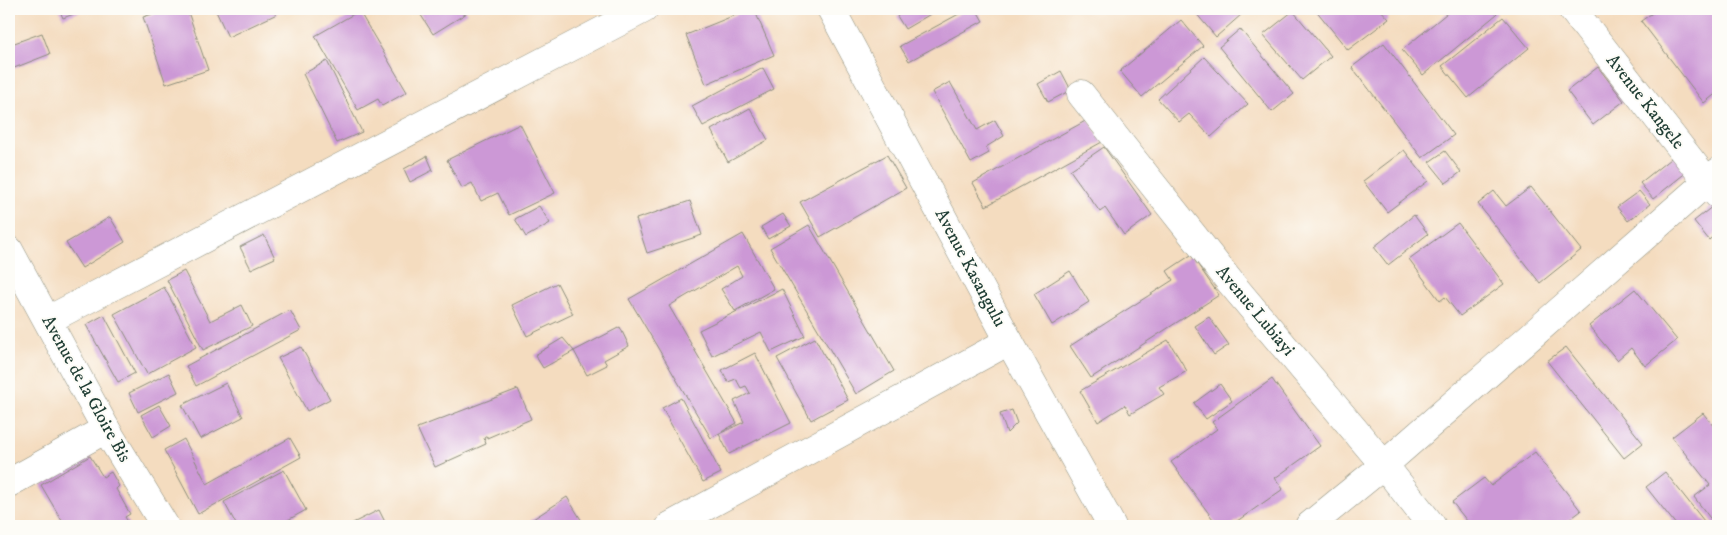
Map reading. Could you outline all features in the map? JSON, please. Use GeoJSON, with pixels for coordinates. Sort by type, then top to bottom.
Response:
{"type":"FeatureCollection","features":[{"type":"Feature","properties":{"kind":"street"},"geometry":{"type":"LineString","coordinates":[[48,320],[644,9]]}},
{"type":"Feature","properties":{"kind":"street","name":"Avenue Kasangulu"},"geometry":{"type":"LineString","coordinates":[[831,9],[1009,341],[1112,526]]}},
{"type":"Feature","properties":{"kind":"street","name":"Avenue Kangele"},"geometry":{"type":"LineString","coordinates":[[1572,9],[1714,183]]}},
{"type":"Feature","properties":{"kind":"street","name":"Avenue Lubiayi"},"geometry":{"type":"LineString","coordinates":[[1081,94],[1231,283],[1384,465],[1432,526]]}},
{"type":"Feature","properties":{"kind":"street"},"geometry":{"type":"LineString","coordinates":[[1309,526],[1384,465],[1714,183]]}},
{"type":"Feature","properties":{"kind":"street","name":"Avenue de la Gloire Bis"},"geometry":{"type":"LineString","coordinates":[[9,250],[106,429],[165,526]]}},
{"type":"Feature","properties":{"kind":"street"},"geometry":{"type":"LineString","coordinates":[[670,526],[1009,341]]}},
{"type":"Feature","properties":{"kind":"street"},"geometry":{"type":"LineString","coordinates":[[9,483],[106,429]]}},
{"type":"Feature","properties":{"kind":"building"},"geometry":{"type":"Polygon","coordinates":[[[59,9],[87,9],[63,18],[59,9]]]}},
{"type":"Feature","properties":{"kind":"building"},"geometry":{"type":"Polygon","coordinates":[[[168,9],[187,9],[208,70],[166,84],[143,17],[168,9]]]}},
{"type":"Feature","properties":{"kind":"building"},"geometry":{"type":"Polygon","coordinates":[[[215,9],[275,9],[277,14],[228,37],[215,9]]]}},
{"type":"Feature","properties":{"kind":"building"},"geometry":{"type":"Polygon","coordinates":[[[417,9],[464,9],[467,13],[433,34],[417,9]]]}},
{"type":"Feature","properties":{"kind":"building"},"geometry":{"type":"Polygon","coordinates":[[[754,9],[774,55],[706,84],[686,35],[754,9]]]}},
{"type":"Feature","properties":{"kind":"building"},"geometry":{"type":"Polygon","coordinates":[[[908,9],[939,9],[905,29],[897,16],[908,9]]]}},
{"type":"Feature","properties":{"kind":"building"},"geometry":{"type":"Polygon","coordinates":[[[968,9],[976,9],[983,21],[909,61],[900,46],[968,9]]]}},
{"type":"Feature","properties":{"kind":"building"},"geometry":{"type":"Polygon","coordinates":[[[1199,9],[1237,9],[1242,14],[1216,37],[1195,12],[1199,9]]]}},
{"type":"Feature","properties":{"kind":"building"},"geometry":{"type":"Polygon","coordinates":[[[1315,9],[1380,9],[1389,19],[1348,50],[1315,9]]]}},
{"type":"Feature","properties":{"kind":"building"},"geometry":{"type":"Polygon","coordinates":[[[1452,9],[1492,9],[1497,14],[1423,75],[1402,50],[1452,9]]]}},
{"type":"Feature","properties":{"kind":"building"},"geometry":{"type":"Polygon","coordinates":[[[1658,9],[1718,9],[1718,92],[1704,103],[1641,21],[1658,9]]]}},
{"type":"Feature","properties":{"kind":"building"},"geometry":{"type":"Polygon","coordinates":[[[359,11],[407,92],[382,106],[378,99],[358,110],[315,36],[359,11]]]}},
{"type":"Feature","properties":{"kind":"building"},"geometry":{"type":"Polygon","coordinates":[[[1293,11],[1331,56],[1302,80],[1263,35],[1293,11]]]}},
{"type":"Feature","properties":{"kind":"building"},"geometry":{"type":"Polygon","coordinates":[[[1503,17],[1529,48],[1468,98],[1442,66],[1503,17]]]}},
{"type":"Feature","properties":{"kind":"building"},"geometry":{"type":"Polygon","coordinates":[[[1181,20],[1203,46],[1142,97],[1120,71],[1181,20]]]}},
{"type":"Feature","properties":{"kind":"building"},"geometry":{"type":"Polygon","coordinates":[[[1240,29],[1294,94],[1272,112],[1219,47],[1240,29]]]}},
{"type":"Feature","properties":{"kind":"building"},"geometry":{"type":"Polygon","coordinates":[[[42,33],[50,54],[9,70],[9,45],[42,33]]]}},
{"type":"Feature","properties":{"kind":"building"},"geometry":{"type":"Polygon","coordinates":[[[1384,43],[1454,135],[1422,158],[1352,67],[1384,43]]]}},
{"type":"Feature","properties":{"kind":"building"},"geometry":{"type":"Polygon","coordinates":[[[1204,57],[1248,104],[1211,137],[1189,114],[1179,122],[1158,99],[1204,57]]]}},
{"type":"Feature","properties":{"kind":"building"},"geometry":{"type":"Polygon","coordinates":[[[327,61],[362,132],[337,143],[303,74],[327,61]]]}},
{"type":"Feature","properties":{"kind":"building"},"geometry":{"type":"Polygon","coordinates":[[[1598,67],[1624,101],[1593,125],[1567,91],[1598,67]]]}},
{"type":"Feature","properties":{"kind":"building"},"geometry":{"type":"Polygon","coordinates":[[[763,68],[774,89],[703,126],[692,106],[763,68]]]}},
{"type":"Feature","properties":{"kind":"building"},"geometry":{"type":"Polygon","coordinates":[[[1061,71],[1071,90],[1048,102],[1038,84],[1061,71]]]}},
{"type":"Feature","properties":{"kind":"building"},"geometry":{"type":"Polygon","coordinates":[[[950,82],[977,130],[995,120],[1004,136],[986,147],[989,153],[971,163],[932,92],[950,82]]]}},
{"type":"Feature","properties":{"kind":"building"},"geometry":{"type":"Polygon","coordinates":[[[750,108],[768,140],[728,162],[711,130],[750,108]]]}},
{"type":"Feature","properties":{"kind":"building"},"geometry":{"type":"Polygon","coordinates":[[[1089,119],[1102,142],[986,206],[973,183],[1089,119]]]}},
{"type":"Feature","properties":{"kind":"building"},"geometry":{"type":"Polygon","coordinates":[[[520,124],[555,193],[509,215],[498,193],[481,201],[472,183],[462,188],[447,160],[520,124]]]}},
{"type":"Feature","properties":{"kind":"building"},"geometry":{"type":"Polygon","coordinates":[[[1104,147],[1152,215],[1124,235],[1105,208],[1100,212],[1070,170],[1104,147]]]}},
{"type":"Feature","properties":{"kind":"building"},"geometry":{"type":"Polygon","coordinates":[[[1404,150],[1428,181],[1387,212],[1363,181],[1404,150]]]}},
{"type":"Feature","properties":{"kind":"building"},"geometry":{"type":"Polygon","coordinates":[[[1445,151],[1461,172],[1446,183],[1429,162],[1445,151]]]}},
{"type":"Feature","properties":{"kind":"building"},"geometry":{"type":"Polygon","coordinates":[[[887,155],[906,188],[820,237],[800,202],[887,155]]]}},
{"type":"Feature","properties":{"kind":"building"},"geometry":{"type":"Polygon","coordinates":[[[1675,155],[1688,171],[1653,199],[1640,183],[1675,155]]]}},
{"type":"Feature","properties":{"kind":"building"},"geometry":{"type":"Polygon","coordinates":[[[427,156],[433,170],[410,182],[404,169],[427,156]]]}},
{"type":"Feature","properties":{"kind":"building"},"geometry":{"type":"Polygon","coordinates":[[[1531,187],[1581,250],[1540,283],[1478,204],[1494,191],[1506,206],[1531,187]]]}},
{"type":"Feature","properties":{"kind":"building"},"geometry":{"type":"Polygon","coordinates":[[[1639,191],[1650,204],[1628,221],[1617,207],[1639,191]]]}},
{"type":"Feature","properties":{"kind":"building"},"geometry":{"type":"Polygon","coordinates":[[[690,201],[702,235],[647,253],[636,219],[690,201]]]}},
{"type":"Feature","properties":{"kind":"building"},"geometry":{"type":"Polygon","coordinates":[[[539,206],[550,223],[526,237],[515,219],[539,206]]]}},
{"type":"Feature","properties":{"kind":"building"},"geometry":{"type":"Polygon","coordinates":[[[1713,206],[1718,212],[1718,232],[1709,240],[1694,221],[1713,206]]]}},
{"type":"Feature","properties":{"kind":"building"},"geometry":{"type":"Polygon","coordinates":[[[783,214],[791,226],[768,239],[761,227],[783,214]]]}},
{"type":"Feature","properties":{"kind":"building"},"geometry":{"type":"Polygon","coordinates":[[[1414,215],[1428,234],[1388,265],[1374,247],[1414,215]]]}},
{"type":"Feature","properties":{"kind":"building"},"geometry":{"type":"Polygon","coordinates":[[[110,217],[125,242],[82,268],[66,243],[110,217]]]}},
{"type":"Feature","properties":{"kind":"building"},"geometry":{"type":"Polygon","coordinates":[[[1458,223],[1504,284],[1460,316],[1445,297],[1440,301],[1409,259],[1458,223]]]}},
{"type":"Feature","properties":{"kind":"building"},"geometry":{"type":"Polygon","coordinates":[[[809,225],[894,371],[856,394],[770,248],[809,225]]]}},
{"type":"Feature","properties":{"kind":"building"},"geometry":{"type":"Polygon","coordinates":[[[743,234],[774,289],[735,311],[721,289],[742,276],[737,266],[669,306],[737,423],[711,438],[629,299],[743,234]]]}},
{"type":"Feature","properties":{"kind":"building"},"geometry":{"type":"Polygon","coordinates":[[[264,235],[275,258],[251,269],[240,247],[264,235]]]}},
{"type":"Feature","properties":{"kind":"building"},"geometry":{"type":"Polygon","coordinates":[[[1191,255],[1219,295],[1091,378],[1070,346],[1173,280],[1167,271],[1191,255]]]}},
{"type":"Feature","properties":{"kind":"building"},"geometry":{"type":"Polygon","coordinates":[[[184,271],[210,321],[242,305],[252,326],[203,350],[167,280],[184,271]]]}},
{"type":"Feature","properties":{"kind":"building"},"geometry":{"type":"Polygon","coordinates":[[[1070,271],[1089,302],[1052,325],[1034,294],[1070,271]]]}},
{"type":"Feature","properties":{"kind":"building"},"geometry":{"type":"Polygon","coordinates":[[[557,283],[573,314],[527,336],[512,305],[557,283]]]}},
{"type":"Feature","properties":{"kind":"building"},"geometry":{"type":"Polygon","coordinates":[[[164,287],[196,347],[147,374],[114,314],[164,287]]]}},
{"type":"Feature","properties":{"kind":"building"},"geometry":{"type":"Polygon","coordinates":[[[782,289],[805,336],[771,352],[761,332],[712,356],[699,330],[782,289]]]}},
{"type":"Feature","properties":{"kind":"building"},"geometry":{"type":"Polygon","coordinates":[[[1635,289],[1677,340],[1645,366],[1631,348],[1617,360],[1589,326],[1635,289]]]}},
{"type":"Feature","properties":{"kind":"building"},"geometry":{"type":"Polygon","coordinates":[[[290,310],[301,330],[196,386],[186,366],[290,310]]]}},
{"type":"Feature","properties":{"kind":"building"},"geometry":{"type":"Polygon","coordinates":[[[104,315],[135,373],[118,382],[86,325],[104,315]]]}},
{"type":"Feature","properties":{"kind":"building"},"geometry":{"type":"Polygon","coordinates":[[[1209,317],[1229,345],[1214,355],[1195,326],[1209,317]]]}},
{"type":"Feature","properties":{"kind":"building"},"geometry":{"type":"Polygon","coordinates":[[[620,327],[629,346],[604,360],[607,365],[587,375],[574,351],[620,327]]]}},
{"type":"Feature","properties":{"kind":"building"},"geometry":{"type":"Polygon","coordinates":[[[563,338],[574,351],[543,368],[535,355],[563,338]]]}},
{"type":"Feature","properties":{"kind":"building"},"geometry":{"type":"Polygon","coordinates":[[[815,338],[848,400],[811,420],[777,358],[815,338]]]}},
{"type":"Feature","properties":{"kind":"building"},"geometry":{"type":"Polygon","coordinates":[[[1168,340],[1187,371],[1159,387],[1164,394],[1130,414],[1125,405],[1098,422],[1080,391],[1168,340]]]}},
{"type":"Feature","properties":{"kind":"building"},"geometry":{"type":"Polygon","coordinates":[[[301,347],[330,399],[307,411],[278,358],[301,347]]]}},
{"type":"Feature","properties":{"kind":"building"},"geometry":{"type":"Polygon","coordinates":[[[1566,347],[1643,443],[1624,458],[1547,361],[1566,347]]]}},
{"type":"Feature","properties":{"kind":"building"},"geometry":{"type":"Polygon","coordinates":[[[755,353],[791,423],[729,454],[719,434],[744,422],[734,401],[750,393],[746,386],[741,388],[736,379],[728,382],[722,370],[755,353]]]}},
{"type":"Feature","properties":{"kind":"building"},"geometry":{"type":"Polygon","coordinates":[[[169,373],[178,392],[138,412],[129,393],[169,373]]]}},
{"type":"Feature","properties":{"kind":"building"},"geometry":{"type":"Polygon","coordinates":[[[1272,379],[1320,446],[1275,478],[1283,489],[1230,526],[1218,526],[1171,462],[1217,429],[1212,422],[1272,379]]]}},
{"type":"Feature","properties":{"kind":"building"},"geometry":{"type":"Polygon","coordinates":[[[226,383],[243,417],[200,439],[182,405],[226,383]]]}},
{"type":"Feature","properties":{"kind":"building"},"geometry":{"type":"Polygon","coordinates":[[[1220,384],[1232,401],[1206,419],[1194,403],[1220,384]]]}},
{"type":"Feature","properties":{"kind":"building"},"geometry":{"type":"Polygon","coordinates":[[[518,389],[531,419],[487,438],[487,436],[484,438],[486,444],[435,467],[417,428],[518,389]]]}},
{"type":"Feature","properties":{"kind":"building"},"geometry":{"type":"Polygon","coordinates":[[[681,398],[721,473],[703,482],[662,408],[681,398]]]}},
{"type":"Feature","properties":{"kind":"building"},"geometry":{"type":"Polygon","coordinates":[[[159,405],[171,426],[153,437],[141,415],[159,405]]]}},
{"type":"Feature","properties":{"kind":"building"},"geometry":{"type":"Polygon","coordinates":[[[1012,410],[1017,423],[1007,433],[1000,414],[1012,410]]]}},
{"type":"Feature","properties":{"kind":"building"},"geometry":{"type":"Polygon","coordinates":[[[1703,413],[1718,432],[1718,526],[1716,526],[1694,497],[1710,485],[1672,437],[1703,413]]]}},
{"type":"Feature","properties":{"kind":"building"},"geometry":{"type":"Polygon","coordinates":[[[290,438],[301,457],[198,514],[164,450],[184,439],[207,484],[290,438]]]}},
{"type":"Feature","properties":{"kind":"building"},"geometry":{"type":"Polygon","coordinates":[[[1535,452],[1581,511],[1561,526],[1471,526],[1452,502],[1484,478],[1491,486],[1535,452]]]}},
{"type":"Feature","properties":{"kind":"building"},"geometry":{"type":"Polygon","coordinates":[[[90,456],[103,477],[111,472],[119,486],[116,489],[130,514],[125,517],[130,525],[65,526],[41,485],[90,456]]]}},
{"type":"Feature","properties":{"kind":"building"},"geometry":{"type":"Polygon","coordinates":[[[284,470],[306,510],[277,526],[237,526],[224,502],[284,470]]]}},
{"type":"Feature","properties":{"kind":"building"},"geometry":{"type":"Polygon","coordinates":[[[1665,472],[1708,526],[1677,526],[1646,487],[1665,472]]]}},
{"type":"Feature","properties":{"kind":"building"},"geometry":{"type":"Polygon","coordinates":[[[567,497],[585,526],[534,526],[530,521],[567,497]]]}},
{"type":"Feature","properties":{"kind":"building"},"geometry":{"type":"Polygon","coordinates":[[[379,510],[387,526],[347,526],[379,510]]]}}]}
